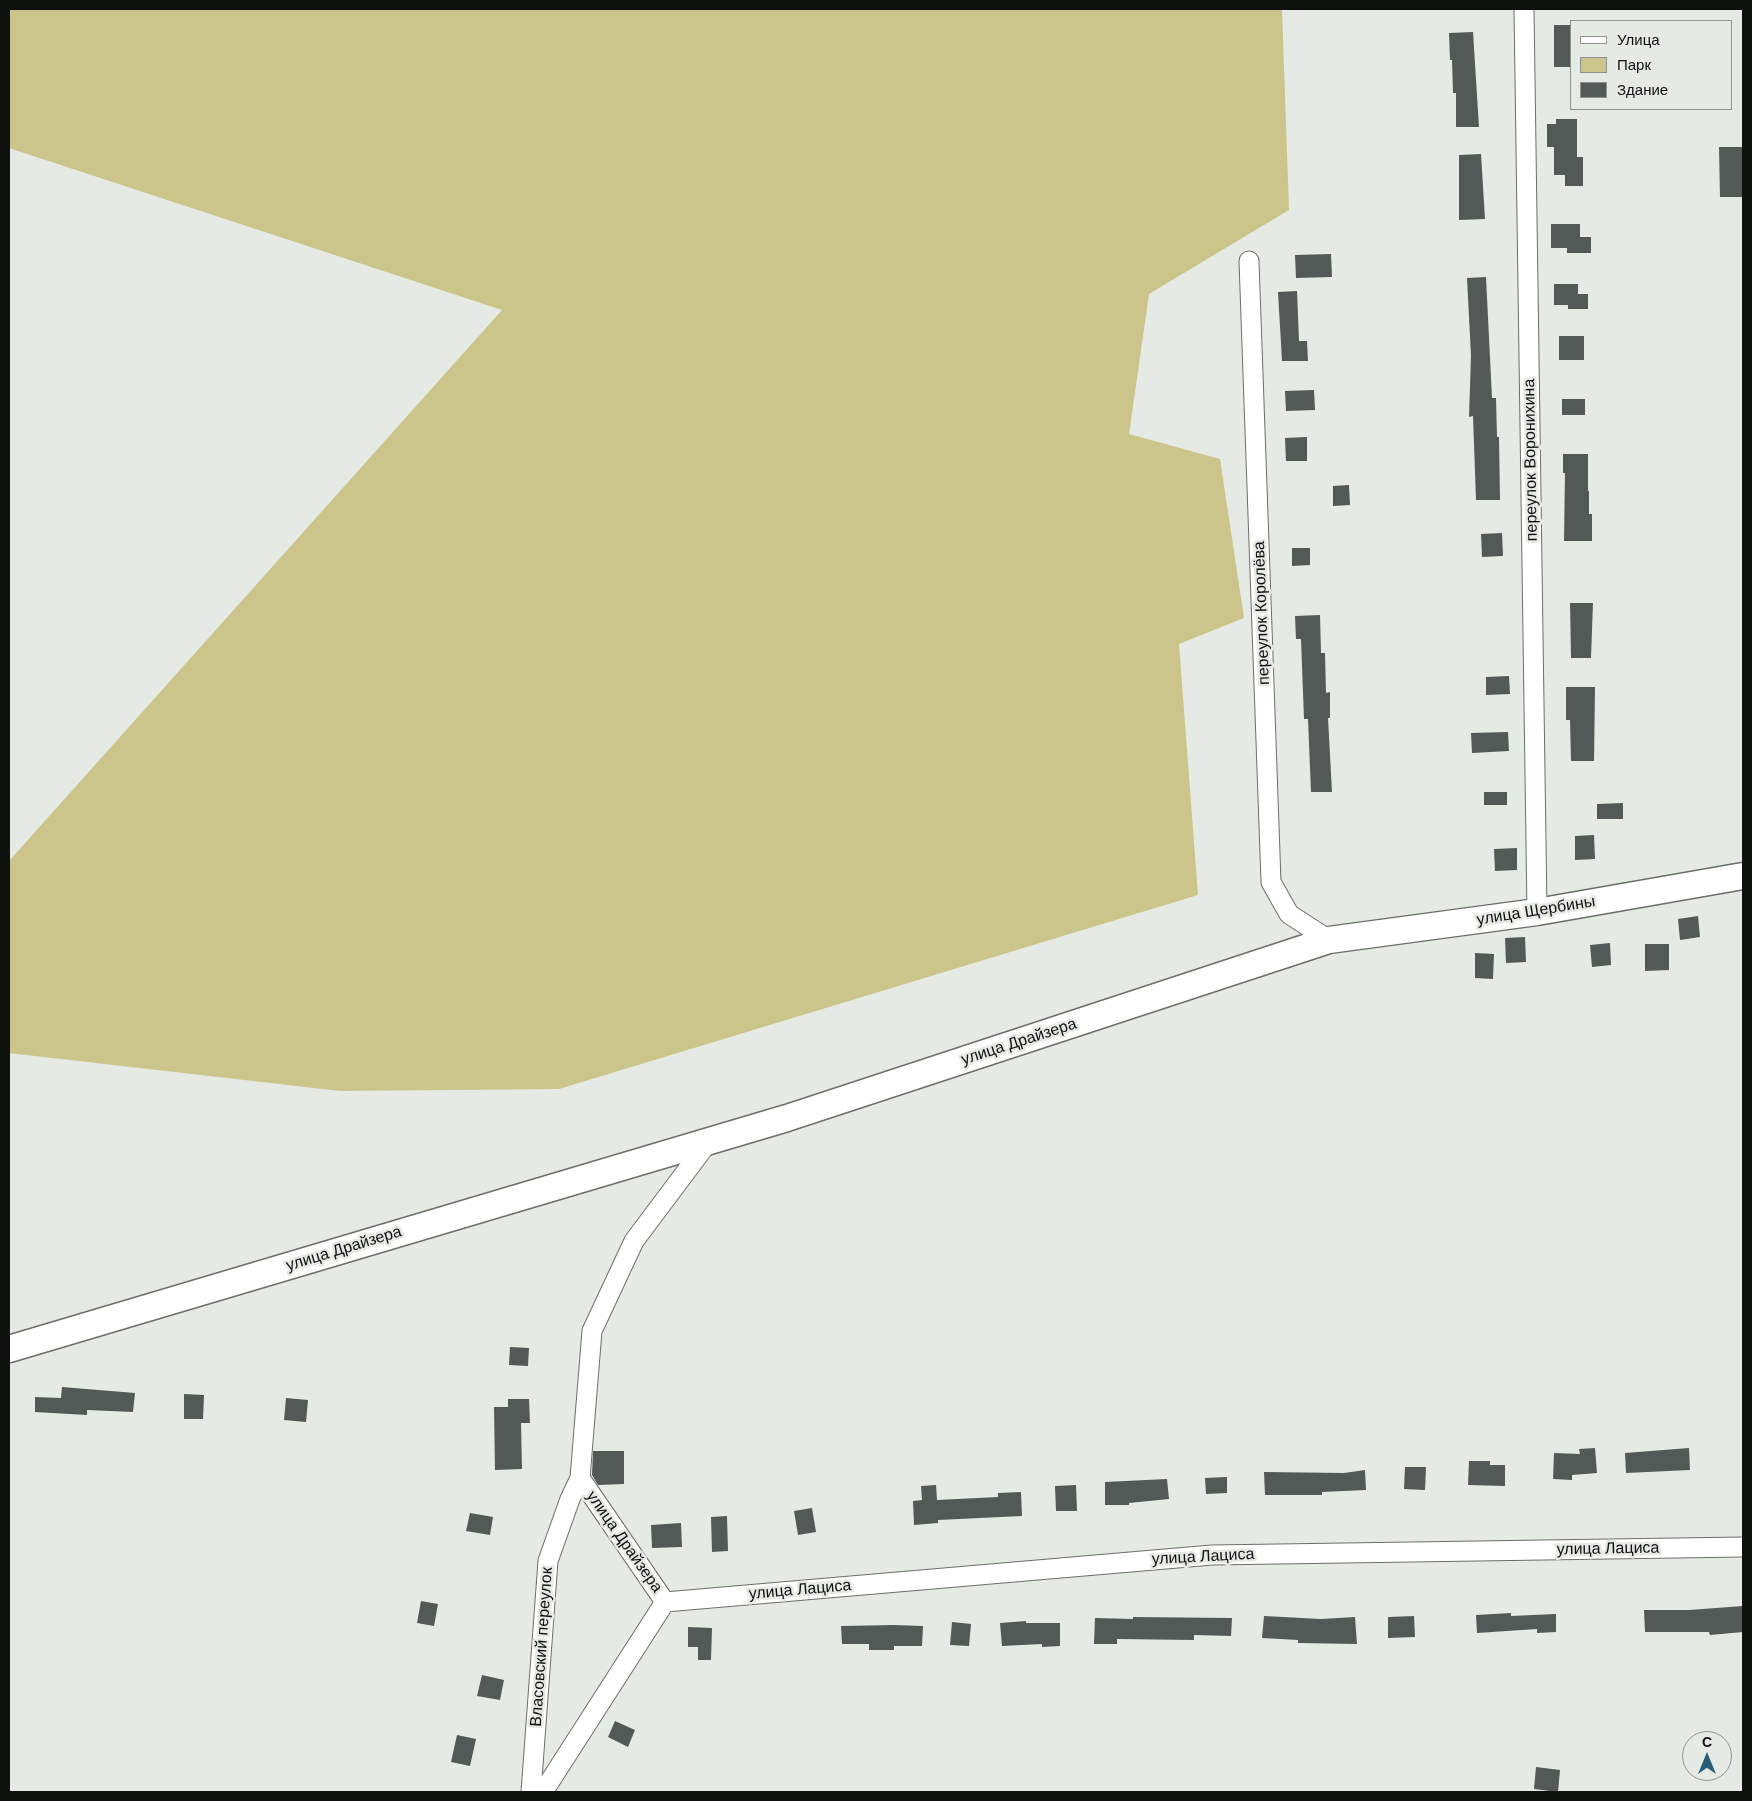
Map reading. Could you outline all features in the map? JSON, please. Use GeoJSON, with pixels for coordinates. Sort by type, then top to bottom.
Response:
{"type":"FeatureCollection","features":[{"type":"Feature","properties":{"kind":"street","name":"переулок Воронихина"},"geometry":{"type":"LineString","coordinates":[[1524,9],[1537,912]]}},
{"type":"Feature","properties":{"kind":"street","name":"переулок Королёва"},"geometry":{"type":"LineString","coordinates":[[1249,261],[1271,882],[1289,914],[1328,940]]}},
{"type":"Feature","properties":{"kind":"street","name":"улица Щербины"},"geometry":{"type":"LineString","coordinates":[[1328,940],[1537,912],[1743,876]]}},
{"type":"Feature","properties":{"kind":"street","name":"улица Драйзера"},"geometry":{"type":"LineString","coordinates":[[9,1349],[787,1118],[1328,940]]}},
{"type":"Feature","properties":{"kind":"street","name":"улица Драйзера"},"geometry":{"type":"LineString","coordinates":[[543,1792],[665,1602],[580,1478],[592,1331],[634,1241],[708,1141]]}},
{"type":"Feature","properties":{"kind":"street","name":"Власовский переулок"},"geometry":{"type":"LineString","coordinates":[[531,1792],[548,1562],[570,1499],[580,1478]]}},
{"type":"Feature","properties":{"kind":"street","name":"улица Лациса"},"geometry":{"type":"LineString","coordinates":[[665,1602],[1212,1555],[1743,1547]]}},
{"type":"Feature","properties":{"kind":"green space"},"geometry":{"type":"Polygon","coordinates":[[[9,9],[1282,9],[1289,210],[1149,294],[1129,434],[1220,459],[1244,618],[1179,644],[1198,895],[559,1089],[340,1091],[9,1053],[9,861],[502,310],[9,148],[9,9]]]}},
{"type":"Feature","properties":{"kind":"building"},"geometry":{"type":"Polygon","coordinates":[[[1554,25],[1570,25],[1570,67],[1554,67],[1554,25]]]}},
{"type":"Feature","properties":{"kind":"building"},"geometry":{"type":"Polygon","coordinates":[[[1473,32],[1479,127],[1456,127],[1456,93],[1453,93],[1449,33],[1473,32]]]}},
{"type":"Feature","properties":{"kind":"building"},"geometry":{"type":"Polygon","coordinates":[[[1556,119],[1577,119],[1577,157],[1583,157],[1583,186],[1565,186],[1565,175],[1554,175],[1554,147],[1547,147],[1547,124],[1556,124],[1556,119]]]}},
{"type":"Feature","properties":{"kind":"building"},"geometry":{"type":"Polygon","coordinates":[[[1719,147],[1743,147],[1743,197],[1720,197],[1719,147]]]}},
{"type":"Feature","properties":{"kind":"building"},"geometry":{"type":"Polygon","coordinates":[[[1481,154],[1485,219],[1459,220],[1459,155],[1481,154]]]}},
{"type":"Feature","properties":{"kind":"building"},"geometry":{"type":"Polygon","coordinates":[[[1551,224],[1580,224],[1580,237],[1591,237],[1591,253],[1567,253],[1567,248],[1551,248],[1551,224]]]}},
{"type":"Feature","properties":{"kind":"building"},"geometry":{"type":"Polygon","coordinates":[[[1331,254],[1332,277],[1296,278],[1295,255],[1331,254]]]}},
{"type":"Feature","properties":{"kind":"building"},"geometry":{"type":"Polygon","coordinates":[[[1486,277],[1492,398],[1496,398],[1497,437],[1499,437],[1500,500],[1476,500],[1473,416],[1469,417],[1471,356],[1467,278],[1486,277]]]}},
{"type":"Feature","properties":{"kind":"building"},"geometry":{"type":"Polygon","coordinates":[[[1554,284],[1578,284],[1578,294],[1588,294],[1588,309],[1568,309],[1568,305],[1554,305],[1554,284]]]}},
{"type":"Feature","properties":{"kind":"building"},"geometry":{"type":"Polygon","coordinates":[[[1297,291],[1299,341],[1307,341],[1308,361],[1282,361],[1278,292],[1297,291]]]}},
{"type":"Feature","properties":{"kind":"building"},"geometry":{"type":"Polygon","coordinates":[[[1559,336],[1584,336],[1584,360],[1559,360],[1559,336]]]}},
{"type":"Feature","properties":{"kind":"building"},"geometry":{"type":"Polygon","coordinates":[[[1314,390],[1315,410],[1286,411],[1285,391],[1314,390]]]}},
{"type":"Feature","properties":{"kind":"building"},"geometry":{"type":"Polygon","coordinates":[[[1562,399],[1585,399],[1585,415],[1562,415],[1562,399]]]}},
{"type":"Feature","properties":{"kind":"building"},"geometry":{"type":"Polygon","coordinates":[[[1307,437],[1307,461],[1286,461],[1285,438],[1307,437]]]}},
{"type":"Feature","properties":{"kind":"building"},"geometry":{"type":"Polygon","coordinates":[[[1563,454],[1588,454],[1589,514],[1592,514],[1592,541],[1564,541],[1565,473],[1563,473],[1563,454]]]}},
{"type":"Feature","properties":{"kind":"building"},"geometry":{"type":"Polygon","coordinates":[[[1349,485],[1350,505],[1333,506],[1333,486],[1349,485]]]}},
{"type":"Feature","properties":{"kind":"building"},"geometry":{"type":"Polygon","coordinates":[[[1502,533],[1503,556],[1482,557],[1481,534],[1502,533]]]}},
{"type":"Feature","properties":{"kind":"building"},"geometry":{"type":"Polygon","coordinates":[[[1292,548],[1310,548],[1310,565],[1292,566],[1292,548]]]}},
{"type":"Feature","properties":{"kind":"building"},"geometry":{"type":"Polygon","coordinates":[[[1570,603],[1593,603],[1591,658],[1571,658],[1570,603]]]}},
{"type":"Feature","properties":{"kind":"building"},"geometry":{"type":"Polygon","coordinates":[[[1320,615],[1321,653],[1325,653],[1326,693],[1330,692],[1330,718],[1328,718],[1332,792],[1311,792],[1308,719],[1304,719],[1301,639],[1296,639],[1295,616],[1320,615]]]}},
{"type":"Feature","properties":{"kind":"building"},"geometry":{"type":"Polygon","coordinates":[[[1509,676],[1510,694],[1486,695],[1486,677],[1509,676]]]}},
{"type":"Feature","properties":{"kind":"building"},"geometry":{"type":"Polygon","coordinates":[[[1566,687],[1595,687],[1594,761],[1571,761],[1570,720],[1566,720],[1566,687]]]}},
{"type":"Feature","properties":{"kind":"building"},"geometry":{"type":"Polygon","coordinates":[[[1508,732],[1509,751],[1472,753],[1471,733],[1508,732]]]}},
{"type":"Feature","properties":{"kind":"building"},"geometry":{"type":"Polygon","coordinates":[[[1484,792],[1507,792],[1507,805],[1484,805],[1484,792]]]}},
{"type":"Feature","properties":{"kind":"building"},"geometry":{"type":"Polygon","coordinates":[[[1623,803],[1623,819],[1597,819],[1597,804],[1623,803]]]}},
{"type":"Feature","properties":{"kind":"building"},"geometry":{"type":"Polygon","coordinates":[[[1594,835],[1595,859],[1575,860],[1575,836],[1594,835]]]}},
{"type":"Feature","properties":{"kind":"building"},"geometry":{"type":"Polygon","coordinates":[[[1517,848],[1517,870],[1495,871],[1494,849],[1517,848]]]}},
{"type":"Feature","properties":{"kind":"building"},"geometry":{"type":"Polygon","coordinates":[[[1698,916],[1700,937],[1680,940],[1678,919],[1698,916]]]}},
{"type":"Feature","properties":{"kind":"building"},"geometry":{"type":"Polygon","coordinates":[[[1525,937],[1526,962],[1506,963],[1505,938],[1525,937]]]}},
{"type":"Feature","properties":{"kind":"building"},"geometry":{"type":"Polygon","coordinates":[[[1610,943],[1611,965],[1592,967],[1590,945],[1610,943]]]}},
{"type":"Feature","properties":{"kind":"building"},"geometry":{"type":"Polygon","coordinates":[[[1645,944],[1669,944],[1669,970],[1645,971],[1645,944]]]}},
{"type":"Feature","properties":{"kind":"building"},"geometry":{"type":"Polygon","coordinates":[[[1475,953],[1494,954],[1493,979],[1475,978],[1475,953]]]}},
{"type":"Feature","properties":{"kind":"building"},"geometry":{"type":"Polygon","coordinates":[[[510,1347],[529,1348],[528,1366],[509,1365],[510,1347]]]}},
{"type":"Feature","properties":{"kind":"building"},"geometry":{"type":"Polygon","coordinates":[[[62,1387],[135,1393],[133,1412],[87,1410],[87,1415],[35,1412],[35,1397],[61,1398],[62,1387]]]}},
{"type":"Feature","properties":{"kind":"building"},"geometry":{"type":"Polygon","coordinates":[[[184,1394],[204,1395],[203,1419],[184,1419],[184,1394]]]}},
{"type":"Feature","properties":{"kind":"building"},"geometry":{"type":"Polygon","coordinates":[[[286,1398],[308,1400],[306,1422],[284,1420],[286,1398]]]}},
{"type":"Feature","properties":{"kind":"building"},"geometry":{"type":"Polygon","coordinates":[[[508,1399],[529,1399],[530,1423],[521,1423],[522,1469],[495,1470],[494,1407],[508,1407],[508,1399]]]}},
{"type":"Feature","properties":{"kind":"building"},"geometry":{"type":"Polygon","coordinates":[[[1595,1448],[1597,1473],[1572,1475],[1572,1480],[1553,1479],[1554,1453],[1580,1454],[1579,1449],[1595,1448]]]}},
{"type":"Feature","properties":{"kind":"building"},"geometry":{"type":"Polygon","coordinates":[[[1689,1448],[1690,1470],[1626,1473],[1625,1453],[1689,1448]]]}},
{"type":"Feature","properties":{"kind":"building"},"geometry":{"type":"Polygon","coordinates":[[[593,1451],[624,1451],[624,1484],[598,1485],[592,1475],[593,1451]]]}},
{"type":"Feature","properties":{"kind":"building"},"geometry":{"type":"Polygon","coordinates":[[[1469,1461],[1490,1461],[1490,1465],[1505,1465],[1505,1486],[1468,1485],[1469,1461]]]}},
{"type":"Feature","properties":{"kind":"building"},"geometry":{"type":"Polygon","coordinates":[[[1405,1467],[1426,1467],[1425,1490],[1404,1489],[1405,1467]]]}},
{"type":"Feature","properties":{"kind":"building"},"geometry":{"type":"Polygon","coordinates":[[[1365,1470],[1366,1490],[1322,1492],[1322,1495],[1265,1495],[1264,1472],[1344,1473],[1365,1470]]]}},
{"type":"Feature","properties":{"kind":"building"},"geometry":{"type":"Polygon","coordinates":[[[1227,1477],[1227,1493],[1206,1494],[1205,1478],[1227,1477]]]}},
{"type":"Feature","properties":{"kind":"building"},"geometry":{"type":"Polygon","coordinates":[[[1167,1479],[1169,1499],[1129,1503],[1129,1505],[1105,1505],[1105,1482],[1167,1479]]]}},
{"type":"Feature","properties":{"kind":"building"},"geometry":{"type":"Polygon","coordinates":[[[936,1485],[937,1500],[998,1497],[998,1493],[1021,1492],[1022,1516],[938,1520],[938,1523],[914,1525],[913,1501],[922,1500],[921,1486],[936,1485]]]}},
{"type":"Feature","properties":{"kind":"building"},"geometry":{"type":"Polygon","coordinates":[[[1076,1485],[1077,1511],[1056,1511],[1055,1486],[1076,1485]]]}},
{"type":"Feature","properties":{"kind":"building"},"geometry":{"type":"Polygon","coordinates":[[[812,1508],[816,1532],[798,1535],[794,1511],[812,1508]]]}},
{"type":"Feature","properties":{"kind":"building"},"geometry":{"type":"Polygon","coordinates":[[[470,1513],[493,1517],[490,1535],[466,1531],[470,1513]]]}},
{"type":"Feature","properties":{"kind":"building"},"geometry":{"type":"Polygon","coordinates":[[[727,1516],[728,1551],[712,1552],[711,1517],[727,1516]]]}},
{"type":"Feature","properties":{"kind":"building"},"geometry":{"type":"Polygon","coordinates":[[[681,1523],[682,1547],[652,1548],[651,1525],[681,1523]]]}},
{"type":"Feature","properties":{"kind":"building"},"geometry":{"type":"Polygon","coordinates":[[[421,1601],[438,1604],[434,1626],[417,1623],[421,1601]]]}},
{"type":"Feature","properties":{"kind":"building"},"geometry":{"type":"Polygon","coordinates":[[[1743,1606],[1743,1632],[1710,1635],[1709,1632],[1645,1632],[1644,1610],[1689,1610],[1743,1606]]]}},
{"type":"Feature","properties":{"kind":"building"},"geometry":{"type":"Polygon","coordinates":[[[1511,1613],[1511,1616],[1556,1614],[1556,1632],[1537,1633],[1537,1629],[1477,1633],[1476,1615],[1511,1613]]]}},
{"type":"Feature","properties":{"kind":"building"},"geometry":{"type":"Polygon","coordinates":[[[1264,1616],[1321,1619],[1355,1617],[1357,1644],[1298,1643],[1298,1640],[1262,1638],[1264,1616]]]}},
{"type":"Feature","properties":{"kind":"building"},"geometry":{"type":"Polygon","coordinates":[[[1414,1616],[1415,1637],[1388,1638],[1388,1617],[1414,1616]]]}},
{"type":"Feature","properties":{"kind":"building"},"geometry":{"type":"Polygon","coordinates":[[[1133,1617],[1232,1618],[1231,1636],[1194,1635],[1194,1640],[1117,1639],[1117,1644],[1094,1644],[1095,1618],[1133,1619],[1133,1617]]]}},
{"type":"Feature","properties":{"kind":"building"},"geometry":{"type":"Polygon","coordinates":[[[1026,1621],[1026,1623],[1060,1623],[1060,1646],[1042,1647],[1042,1644],[1002,1646],[1000,1623],[1026,1621]]]}},
{"type":"Feature","properties":{"kind":"building"},"geometry":{"type":"Polygon","coordinates":[[[952,1622],[971,1624],[969,1646],[950,1645],[952,1622]]]}},
{"type":"Feature","properties":{"kind":"building"},"geometry":{"type":"Polygon","coordinates":[[[841,1626],[923,1626],[922,1646],[894,1646],[894,1650],[869,1650],[869,1644],[842,1644],[841,1626]]]}},
{"type":"Feature","properties":{"kind":"building"},"geometry":{"type":"Polygon","coordinates":[[[688,1627],[712,1628],[711,1660],[698,1660],[698,1647],[688,1647],[688,1627]]]}},
{"type":"Feature","properties":{"kind":"building"},"geometry":{"type":"Polygon","coordinates":[[[482,1675],[504,1680],[500,1700],[477,1696],[482,1675]]]}},
{"type":"Feature","properties":{"kind":"building"},"geometry":{"type":"Polygon","coordinates":[[[615,1721],[635,1730],[628,1747],[608,1737],[615,1721]]]}},
{"type":"Feature","properties":{"kind":"building"},"geometry":{"type":"Polygon","coordinates":[[[457,1735],[476,1739],[470,1766],[451,1762],[457,1735]]]}},
{"type":"Feature","properties":{"kind":"building"},"geometry":{"type":"Polygon","coordinates":[[[1536,1767],[1560,1770],[1558,1792],[1534,1789],[1536,1767]]]}}]}
